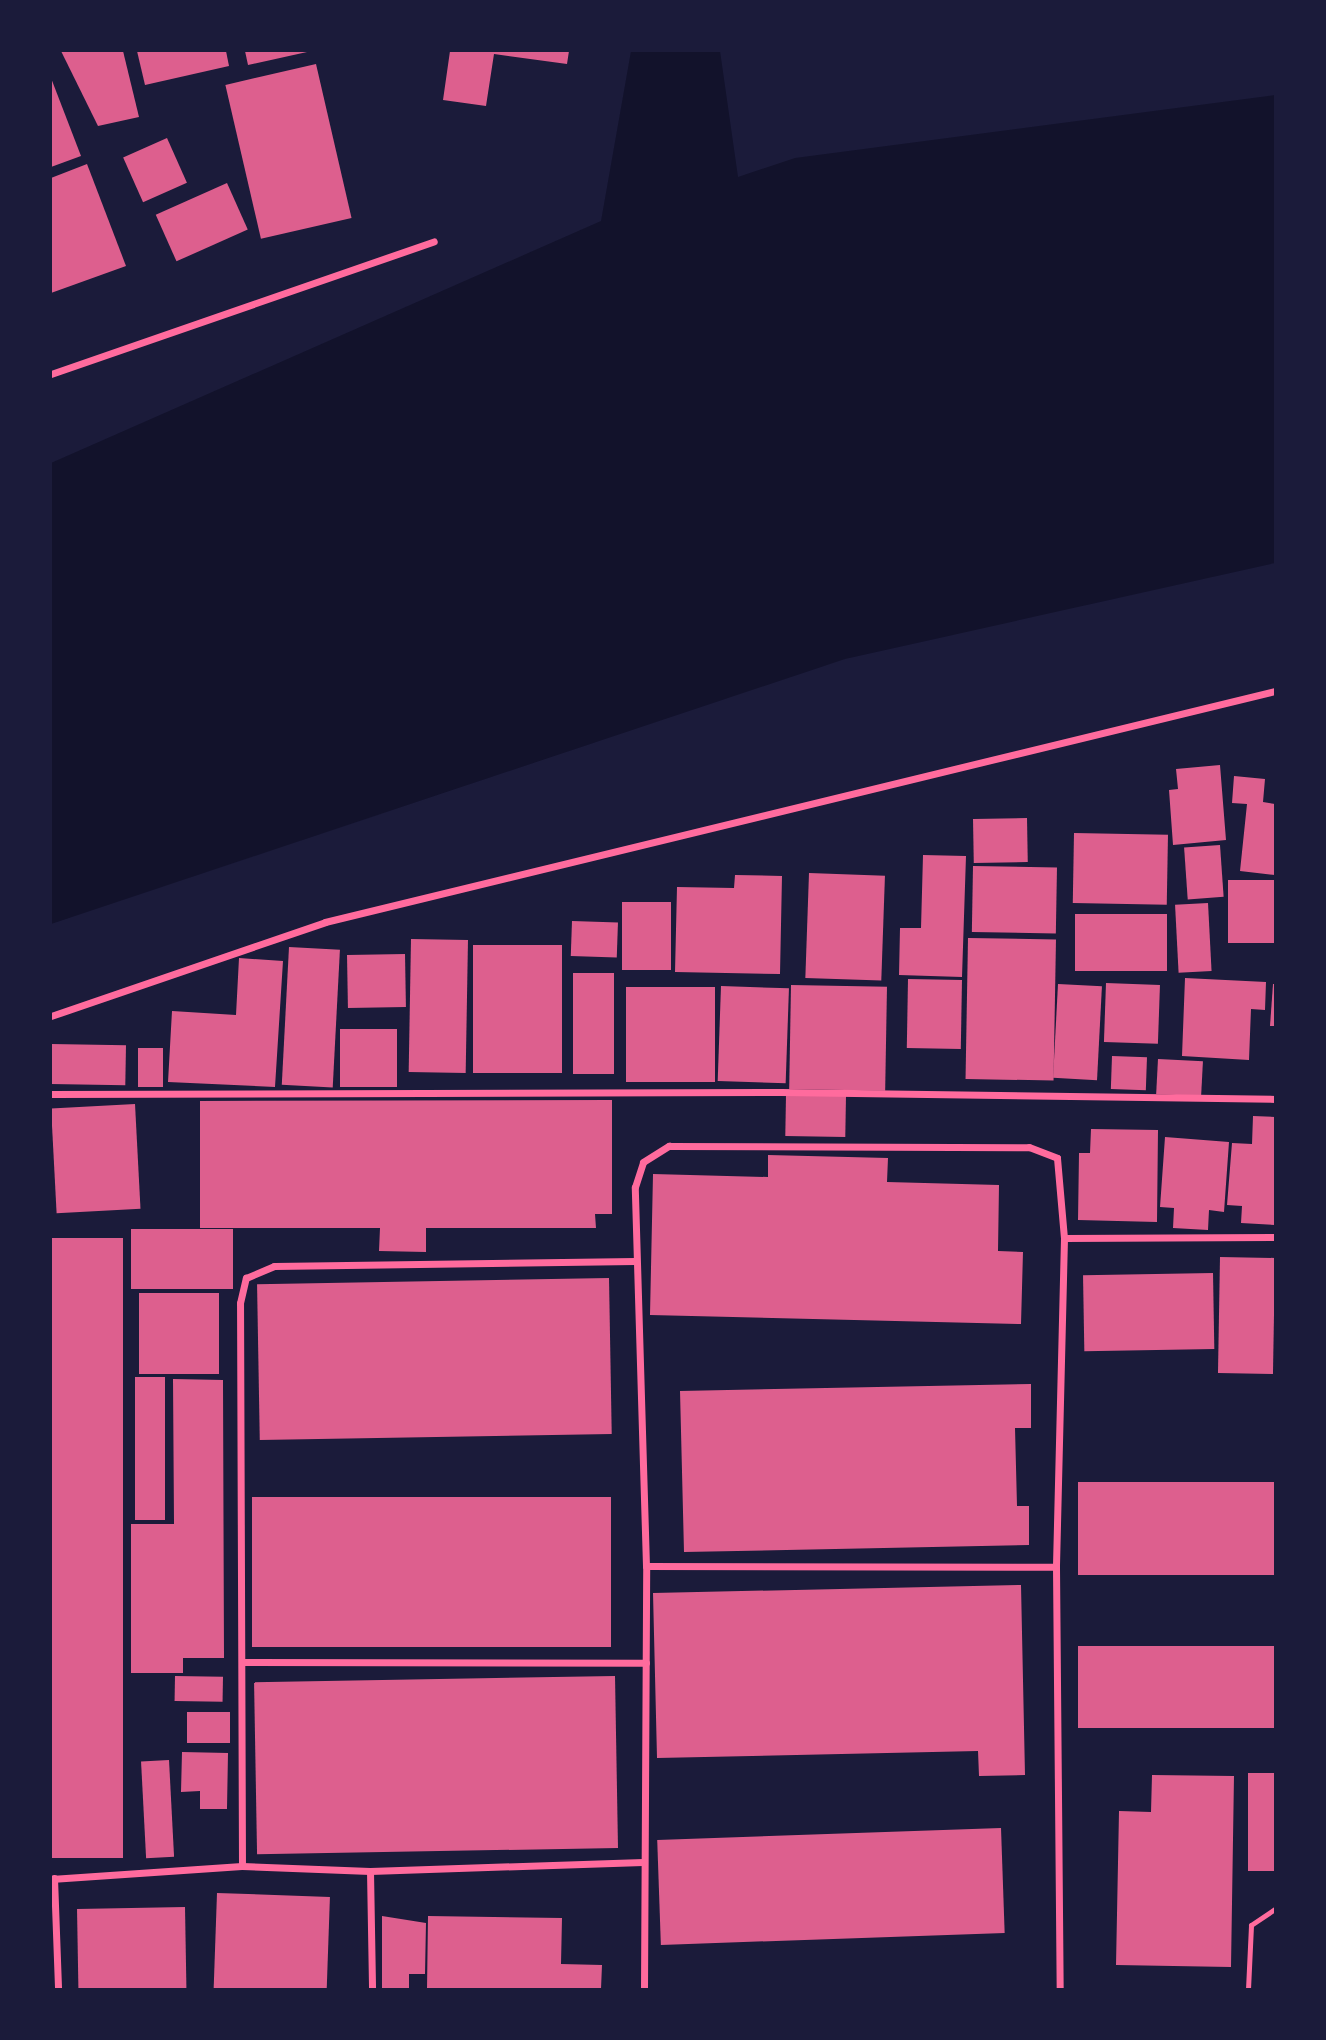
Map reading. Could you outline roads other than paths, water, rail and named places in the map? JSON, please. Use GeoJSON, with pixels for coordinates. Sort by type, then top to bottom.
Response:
{"type":"FeatureCollection","features":[{"type":"Feature","properties":{"kind":"street"},"geometry":{"type":"LineString","coordinates":[[51,374],[434,241]]}},
{"type":"Feature","properties":{"kind":"street"},"geometry":{"type":"LineString","coordinates":[[51,1016],[325,922],[1275,691]]}},
{"type":"Feature","properties":{"kind":"street"},"geometry":{"type":"LineString","coordinates":[[51,1094],[781,1092],[1275,1098]]}},
{"type":"Feature","properties":{"kind":"street"},"geometry":{"type":"LineString","coordinates":[[644,1989],[646,1566],[635,1261],[638,1171],[651,1152],[669,1146],[1043,1149],[1056,1158],[1063,1176],[1064,1238],[1056,1567],[1060,1989]]}},
{"type":"Feature","properties":{"kind":"street"},"geometry":{"type":"LineString","coordinates":[[1064,1238],[1275,1237]]}},
{"type":"Feature","properties":{"kind":"street"},"geometry":{"type":"LineString","coordinates":[[242,1866],[240,1303],[246,1278],[274,1266],[635,1261]]}},
{"type":"Feature","properties":{"kind":"street"},"geometry":{"type":"LineString","coordinates":[[646,1566],[1056,1567]]}},
{"type":"Feature","properties":{"kind":"street"},"geometry":{"type":"LineString","coordinates":[[243,1662],[646,1663]]}},
{"type":"Feature","properties":{"kind":"street"},"geometry":{"type":"LineString","coordinates":[[58,1989],[52,1878],[242,1866],[370,1871],[643,1862]]}},
{"type":"Feature","properties":{"kind":"street"},"geometry":{"type":"LineString","coordinates":[[370,1871],[372,1989]]}},
{"type":"Feature","properties":{"kind":"lane"},"geometry":{"type":"LineString","coordinates":[[1248,1989],[1251,1925],[1275,1909]]}}]}
